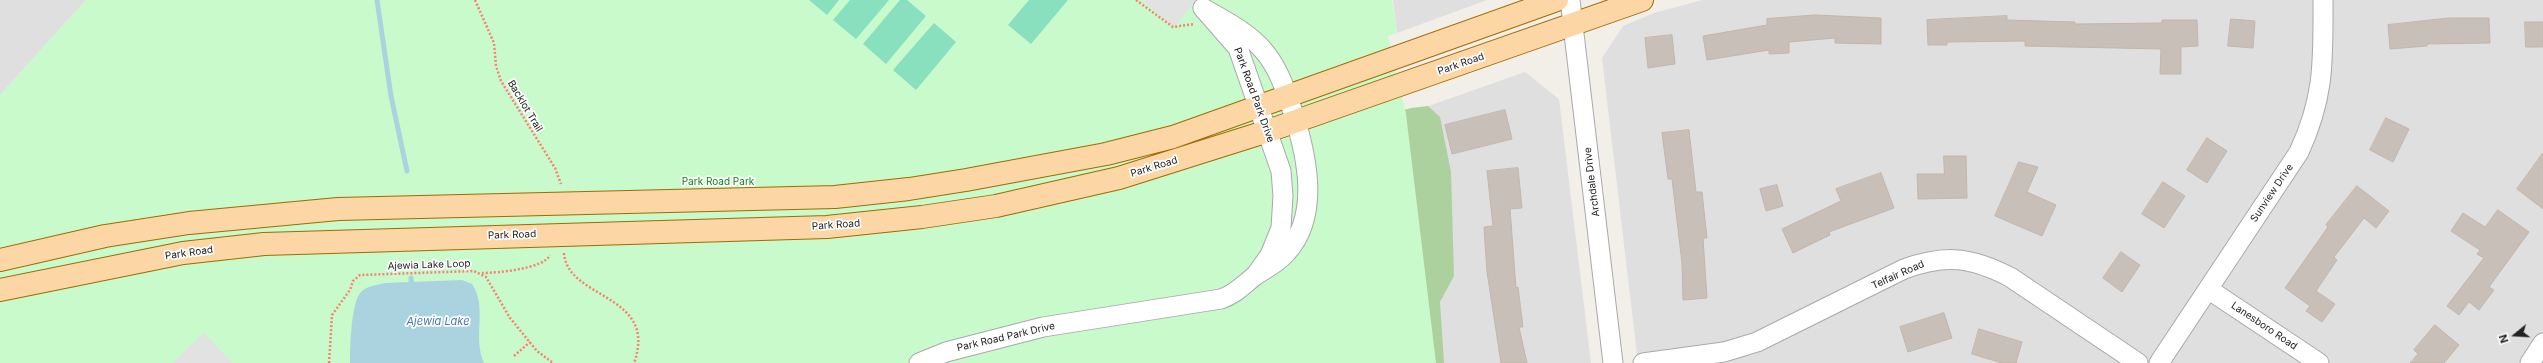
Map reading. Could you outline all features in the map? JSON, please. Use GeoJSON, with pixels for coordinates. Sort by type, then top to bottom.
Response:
{"type":"FeatureCollection","features":[{"type":"Feature","properties":{"kind":"main road"},"geometry":{"type":"LineString","coordinates":[[0,260],[105,236],[189,223],[338,209],[835,197],[909,189],[1106,154],[1173,137],[1557,0]]}},
{"type":"Feature","properties":{"kind":"main road","name":"Park Road"},"geometry":{"type":"LineString","coordinates":[[0,290],[183,253],[264,244],[827,227],[922,217],[996,206],[1119,178],[1268,131],[1642,0]]}},
{"type":"Feature","properties":{"kind":"street","name":"Archdale Drive"},"geometry":{"type":"LineString","coordinates":[[1570,0],[1613,363]]}},
{"type":"Feature","properties":{"kind":"street","name":"Sunview Drive"},"geometry":{"type":"LineString","coordinates":[[2159,363],[2299,152],[2311,127],[2320,93],[2323,0]]}},
{"type":"Feature","properties":{"kind":"street","name":"Park Road Park Drive"},"geometry":{"type":"LineString","coordinates":[[920,363],[946,352],[1043,327],[1221,299],[1234,293],[1287,252],[1295,240],[1303,220],[1307,204],[1308,175],[1296,122],[1288,96],[1277,70],[1257,43],[1203,8],[1238,48],[1268,131],[1282,182],[1282,219],[1270,255],[1255,276]]}},
{"type":"Feature","properties":{"kind":"street","name":"Telfair Road"},"geometry":{"type":"LineString","coordinates":[[1642,363],[1724,352],[1757,342],[1904,269],[1926,261],[1952,259],[1988,266],[2010,277],[2138,363]]}},
{"type":"Feature","properties":{"kind":"street","name":"Lanesboro Road"},"geometry":{"type":"LineString","coordinates":[[2208,289],[2319,363]]}},
{"type":"Feature","properties":{"kind":"street"},"geometry":{"type":"LineString","coordinates":[[2530,363],[2543,343]]}},
{"type":"Feature","properties":{"kind":"path","name":"Backlot Trail"},"geometry":{"type":"LineString","coordinates":[[475,0],[494,43],[496,66],[501,81],[555,168],[562,189]]}},
{"type":"Feature","properties":{"kind":"path"},"geometry":{"type":"LineString","coordinates":[[1136,0],[1173,27],[1199,24]]}},
{"type":"Feature","properties":{"kind":"path"},"geometry":{"type":"LineString","coordinates":[[481,273],[530,266],[548,259],[550,251]]}},
{"type":"Feature","properties":{"kind":"path"},"geometry":{"type":"LineString","coordinates":[[564,251],[567,265],[573,274],[617,305],[634,322],[639,337],[634,363]]}},
{"type":"Feature","properties":{"kind":"path","name":"Ajewia Lake Loop"},"geometry":{"type":"LineString","coordinates":[[329,363],[332,315],[350,290],[353,281],[360,275],[474,271],[481,273],[510,318],[530,342],[553,363]]}},
{"type":"Feature","properties":{"kind":"path"},"geometry":{"type":"LineString","coordinates":[[514,356],[530,342]]}},
{"type":"Feature","properties":{"kind":"shaded area"},"geometry":{"type":"Polygon","coordinates":[[[0,0],[86,0],[0,95],[0,0]]]}},
{"type":"Feature","properties":{"kind":"shaded area"},"geometry":{"type":"Polygon","coordinates":[[[1142,0],[1196,0],[1174,27],[1142,0]]]}},
{"type":"Feature","properties":{"kind":"shaded area"},"geometry":{"type":"Polygon","coordinates":[[[1393,0],[1487,0],[1397,33],[1393,0]]]}},
{"type":"Feature","properties":{"kind":"shaded area"},"geometry":{"type":"Polygon","coordinates":[[[1702,0],[2543,0],[2543,363],[1638,363],[1602,58],[1623,26],[1654,13],[1702,0]]]}},
{"type":"Feature","properties":{"kind":"shaded area"},"geometry":{"type":"Polygon","coordinates":[[[1525,72],[1559,99],[1591,363],[1436,363],[1406,114],[1525,72]]]}},
{"type":"Feature","properties":{"kind":"shaded area"},"geometry":{"type":"Polygon","coordinates":[[[204,333],[232,363],[173,363],[204,333]]]}},
{"type":"Feature","properties":{"kind":"green space","name":"Park Road Park"},"geometry":{"type":"Polygon","coordinates":[[[86,0],[1392,0],[1397,33],[1388,36],[1406,114],[1436,363],[0,363],[0,95],[86,0]]]}},
{"type":"Feature","properties":{"kind":"green space"},"geometry":{"type":"Polygon","coordinates":[[[809,0],[839,0],[827,15],[809,0]]]}},
{"type":"Feature","properties":{"kind":"green space"},"geometry":{"type":"Polygon","coordinates":[[[850,0],[889,0],[856,39],[833,20],[850,0]]]}},
{"type":"Feature","properties":{"kind":"green space"},"geometry":{"type":"Polygon","coordinates":[[[900,0],[907,0],[926,16],[886,64],[863,44],[900,0]]]}},
{"type":"Feature","properties":{"kind":"green space"},"geometry":{"type":"Polygon","coordinates":[[[1029,0],[1068,0],[1031,44],[1008,25],[1029,0]]]}},
{"type":"Feature","properties":{"kind":"green space"},"geometry":{"type":"Polygon","coordinates":[[[934,23],[956,42],[916,90],[893,70],[934,23]]]}},
{"type":"Feature","properties":{"kind":"green space"},"geometry":{"type":"Polygon","coordinates":[[[1428,106],[1440,117],[1451,172],[1454,276],[1440,302],[1444,363],[1043,363],[1361,122],[1411,108],[1428,106]]]}},
{"type":"Feature","properties":{"kind":"water","name":"Ajewia Lake"},"geometry":{"type":"Polygon","coordinates":[[[462,280],[472,284],[477,293],[480,312],[479,343],[484,363],[350,363],[353,315],[358,297],[363,290],[385,283],[462,280]]]}},
{"type":"Feature","properties":{"kind":"building"},"geometry":{"type":"Polygon","coordinates":[[[1815,15],[1881,18],[1881,44],[1835,43],[1835,38],[1789,42],[1789,53],[1769,54],[1769,50],[1707,60],[1703,36],[1767,25],[1767,19],[1815,15]]]}},
{"type":"Feature","properties":{"kind":"building"},"geometry":{"type":"Polygon","coordinates":[[[2007,16],[2007,20],[2075,22],[2075,24],[2162,23],[2162,20],[2197,20],[2198,46],[2181,47],[2181,74],[2160,74],[2161,49],[2025,46],[2025,41],[1947,42],[1947,45],[1928,45],[1927,20],[2007,16]]]}},
{"type":"Feature","properties":{"kind":"building"},"geometry":{"type":"Polygon","coordinates":[[[2449,18],[2489,18],[2490,43],[2427,44],[2427,46],[2390,49],[2388,25],[2449,18]]]}},
{"type":"Feature","properties":{"kind":"building"},"geometry":{"type":"Polygon","coordinates":[[[2231,19],[2255,21],[2253,48],[2228,46],[2231,19]]]}},
{"type":"Feature","properties":{"kind":"building"},"geometry":{"type":"Polygon","coordinates":[[[2525,22],[2543,22],[2543,47],[2526,47],[2525,22]]]}},
{"type":"Feature","properties":{"kind":"building"},"geometry":{"type":"Polygon","coordinates":[[[1672,35],[1675,64],[1648,68],[1645,38],[1672,35]]]}},
{"type":"Feature","properties":{"kind":"building"},"geometry":{"type":"Polygon","coordinates":[[[1505,110],[1512,139],[1452,154],[1445,125],[1505,110]]]}},
{"type":"Feature","properties":{"kind":"building"},"geometry":{"type":"Polygon","coordinates":[[[2386,118],[2409,129],[2393,162],[2370,150],[2386,118]]]}},
{"type":"Feature","properties":{"kind":"building"},"geometry":{"type":"Polygon","coordinates":[[[1689,130],[1696,192],[1702,192],[1707,238],[1703,238],[1707,298],[1683,300],[1682,263],[1672,179],[1668,179],[1662,133],[1689,130]]]}},
{"type":"Feature","properties":{"kind":"building"},"geometry":{"type":"Polygon","coordinates":[[[2207,138],[2227,151],[2207,183],[2187,170],[2207,138]]]}},
{"type":"Feature","properties":{"kind":"building"},"geometry":{"type":"Polygon","coordinates":[[[2543,153],[2543,209],[2517,189],[2543,153]]]}},
{"type":"Feature","properties":{"kind":"building"},"geometry":{"type":"Polygon","coordinates":[[[1944,156],[1966,156],[1967,198],[1918,199],[1917,174],[1944,174],[1944,156]]]}},
{"type":"Feature","properties":{"kind":"building"},"geometry":{"type":"Polygon","coordinates":[[[2019,162],[2038,167],[2027,192],[2056,205],[2042,236],[1995,216],[2019,162]]]}},
{"type":"Feature","properties":{"kind":"building"},"geometry":{"type":"Polygon","coordinates":[[[1518,168],[1522,208],[1510,209],[1516,288],[1518,287],[1523,327],[1519,327],[1527,363],[1501,363],[1487,272],[1484,227],[1493,226],[1487,171],[1518,168]]]}},
{"type":"Feature","properties":{"kind":"building"},"geometry":{"type":"Polygon","coordinates":[[[1881,173],[1894,208],[1829,232],[1830,235],[1793,253],[1782,229],[1841,201],[1836,189],[1881,173]]]}},
{"type":"Feature","properties":{"kind":"building"},"geometry":{"type":"Polygon","coordinates":[[[2163,182],[2185,196],[2164,228],[2142,214],[2163,182]]]}},
{"type":"Feature","properties":{"kind":"building"},"geometry":{"type":"Polygon","coordinates":[[[1777,185],[1783,206],[1766,211],[1760,189],[1777,185]]]}},
{"type":"Feature","properties":{"kind":"building"},"geometry":{"type":"Polygon","coordinates":[[[2357,186],[2389,211],[2376,228],[2364,218],[2334,257],[2337,260],[2316,291],[2335,304],[2322,322],[2306,311],[2310,306],[2285,288],[2328,227],[2326,225],[2357,186]]]}},
{"type":"Feature","properties":{"kind":"building"},"geometry":{"type":"Polygon","coordinates":[[[2498,210],[2529,232],[2489,287],[2494,290],[2479,310],[2469,302],[2459,315],[2447,306],[2484,258],[2477,254],[2480,250],[2451,231],[2463,213],[2485,227],[2498,210]]]}},
{"type":"Feature","properties":{"kind":"building"},"geometry":{"type":"Polygon","coordinates":[[[2121,252],[2140,265],[2122,292],[2103,278],[2121,252]]]}},
{"type":"Feature","properties":{"kind":"building"},"geometry":{"type":"Polygon","coordinates":[[[1944,313],[1952,338],[1908,352],[1900,327],[1944,313]]]}},
{"type":"Feature","properties":{"kind":"building"},"geometry":{"type":"Polygon","coordinates":[[[2435,325],[2459,345],[2444,363],[2410,363],[2418,354],[2414,350],[2435,325]]]}},
{"type":"Feature","properties":{"kind":"building"},"geometry":{"type":"Polygon","coordinates":[[[1979,329],[2022,342],[2016,363],[2002,363],[1972,354],[1979,329]]]}},
{"type":"Feature","properties":{"kind":"waterway"},"geometry":{"type":"LineString","coordinates":[[377,0],[391,96],[407,171]]}},
{"type":"Feature","properties":{"kind":"waterway"},"geometry":{"type":"LineString","coordinates":[[411,278],[412,289]]}}]}
